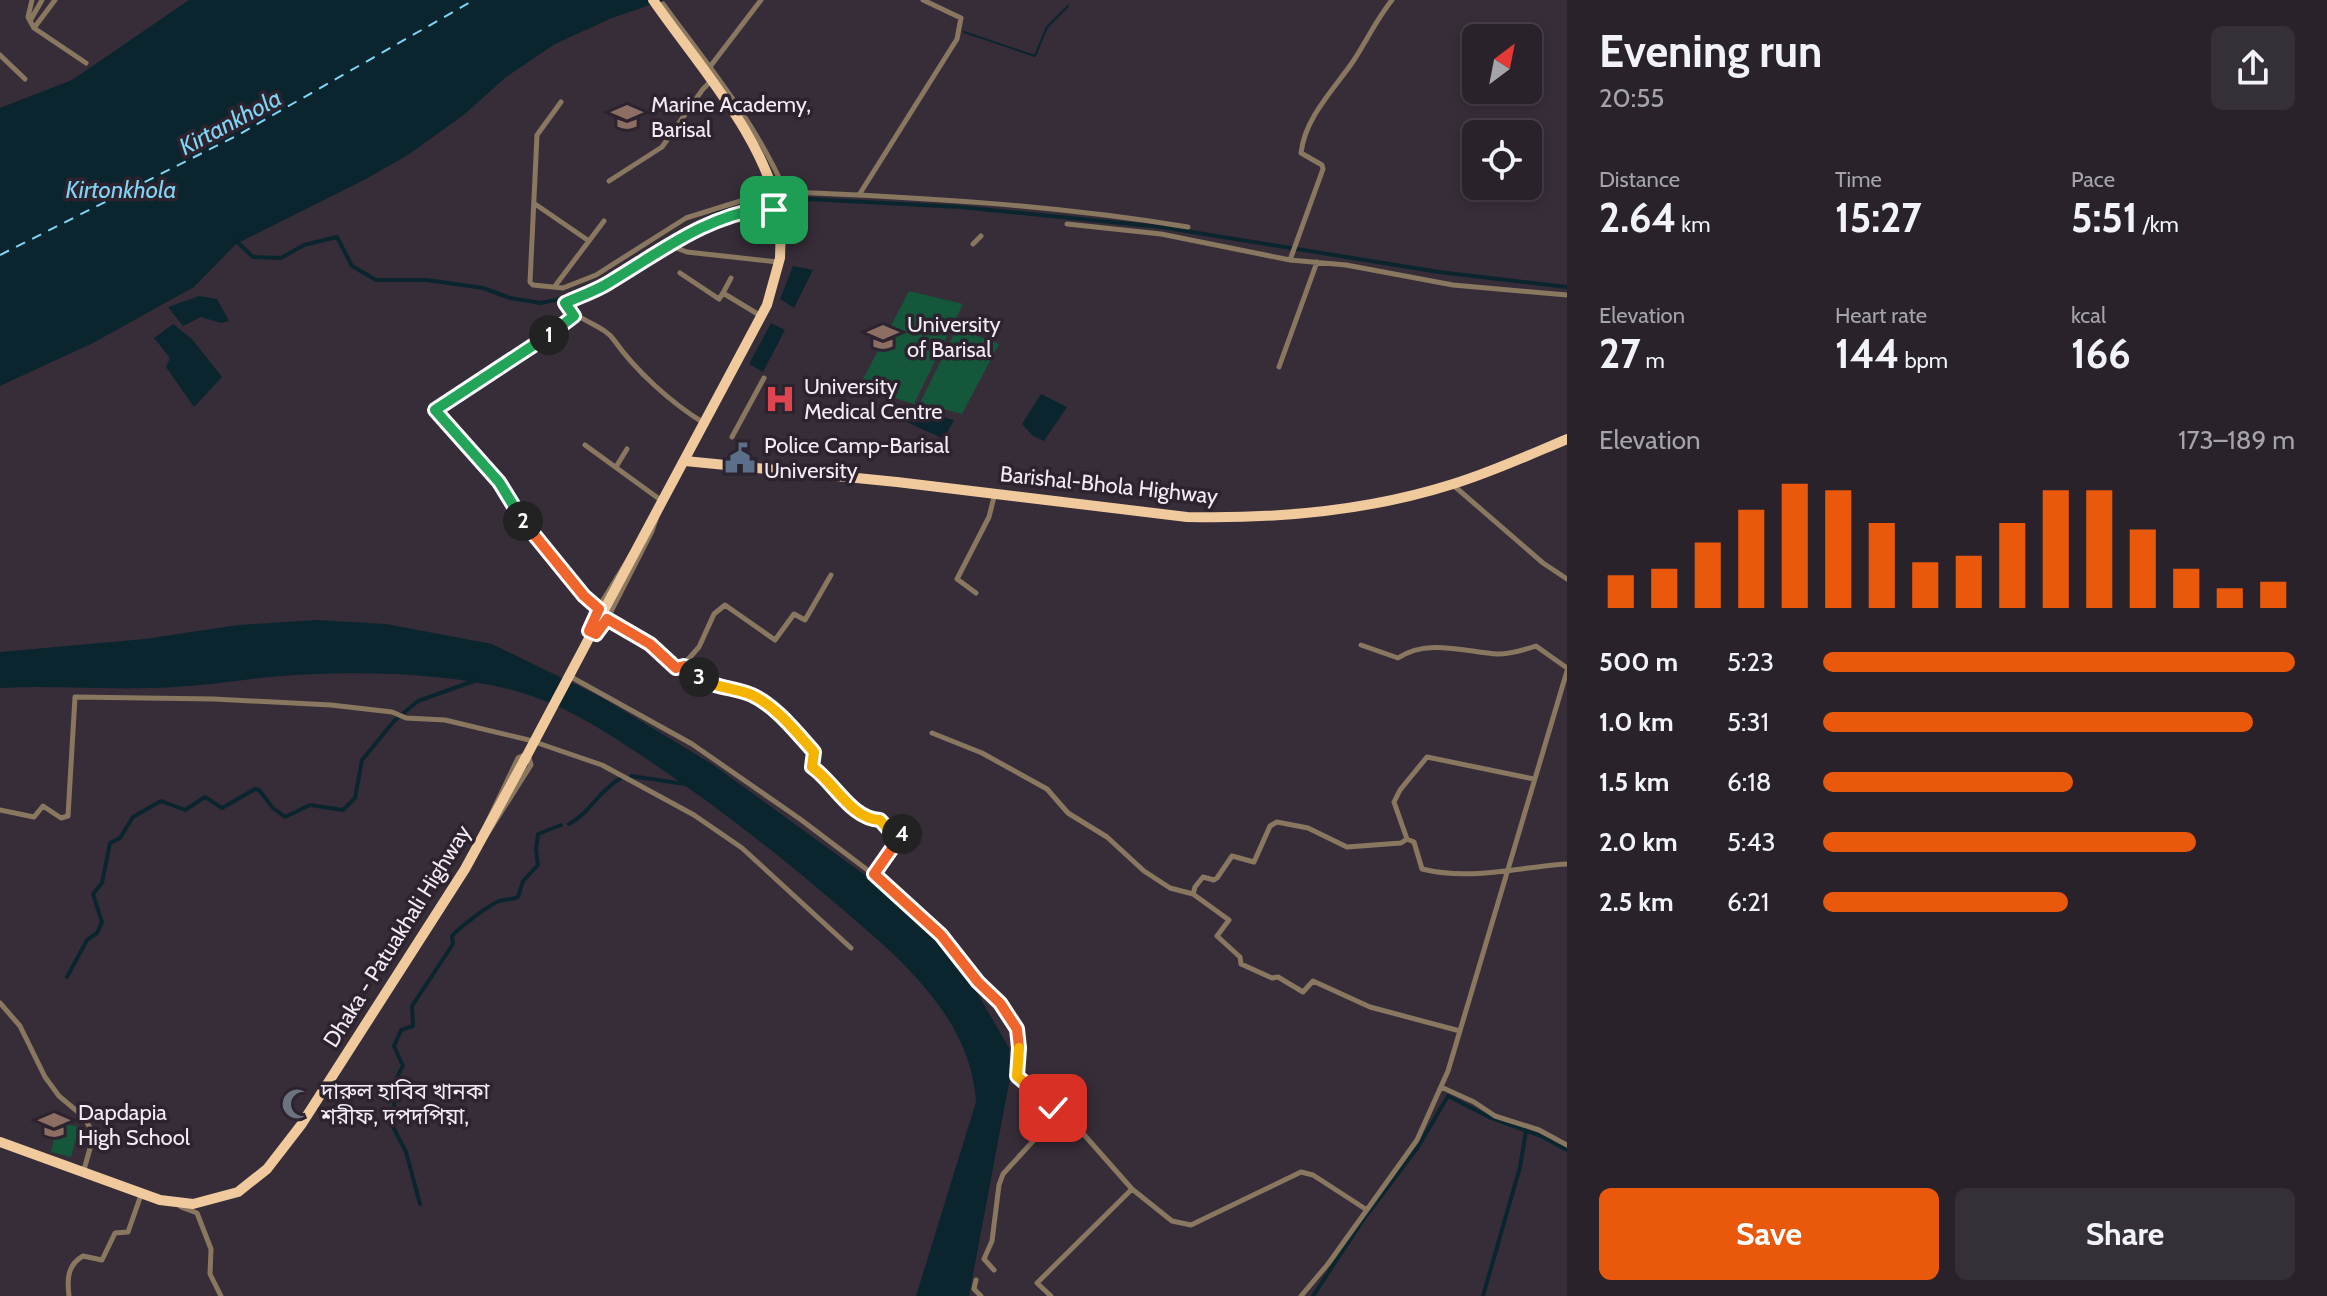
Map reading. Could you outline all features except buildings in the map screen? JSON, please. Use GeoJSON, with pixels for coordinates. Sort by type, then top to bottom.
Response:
{"type":"FeatureCollection","features":[{"type":"Feature","properties":{"kind":"highway"},"geometry":{"type":"LineString","coordinates":[[658,2],[761,156],[776,195],[781,224],[779,263],[772,293],[662,505]]}},
{"type":"Feature","properties":{"kind":"highway","name":"Barishal-Bhola Highway"},"geometry":{"type":"LineString","coordinates":[[685,461],[995,493],[1187,517],[1232,518],[1352,508],[1452,484],[1567,439]]}},
{"type":"Feature","properties":{"kind":"highway"},"geometry":{"type":"LineString","coordinates":[[695,442],[699,457],[707,462]]}},
{"type":"Feature","properties":{"kind":"highway"},"geometry":{"type":"LineString","coordinates":[[677,476],[707,462]]}},
{"type":"Feature","properties":{"kind":"highway","name":"Dhaka - Patuakhali Highway"},"geometry":{"type":"LineString","coordinates":[[0,1142],[141,1195],[169,1202],[193,1204],[216,1200],[238,1192],[267,1169],[301,1125],[465,869],[662,505]]}},
{"type":"Feature","properties":{"kind":"street"},"geometry":{"type":"LineString","coordinates":[[32,0],[30,21],[34,28],[86,63]]}},
{"type":"Feature","properties":{"kind":"street"},"geometry":{"type":"LineString","coordinates":[[30,21],[42,0]]}},
{"type":"Feature","properties":{"kind":"street"},"geometry":{"type":"LineString","coordinates":[[34,28],[55,0]]}},
{"type":"Feature","properties":{"kind":"street"},"geometry":{"type":"LineString","coordinates":[[709,68],[761,0]]}},
{"type":"Feature","properties":{"kind":"street"},"geometry":{"type":"LineString","coordinates":[[859,195],[957,39],[961,18],[923,0]]}},
{"type":"Feature","properties":{"kind":"street"},"geometry":{"type":"LineString","coordinates":[[1291,258],[1323,169],[1322,165],[1301,153],[1304,135],[1364,43],[1375,20],[1392,0]]}},
{"type":"Feature","properties":{"kind":"street"},"geometry":{"type":"LineString","coordinates":[[658,2],[716,77],[758,139],[785,194],[781,241]]}},
{"type":"Feature","properties":{"kind":"street"},"geometry":{"type":"LineString","coordinates":[[0,55],[25,79]]}},
{"type":"Feature","properties":{"kind":"street"},"geometry":{"type":"LineString","coordinates":[[609,181],[662,147],[703,89],[716,77]]}},
{"type":"Feature","properties":{"kind":"street"},"geometry":{"type":"LineString","coordinates":[[561,102],[537,135],[530,282],[533,285],[563,288],[596,275],[686,218],[785,194],[965,200],[1071,210],[1188,227]]}},
{"type":"Feature","properties":{"kind":"street"},"geometry":{"type":"LineString","coordinates":[[535,204],[589,241]]}},
{"type":"Feature","properties":{"kind":"street"},"geometry":{"type":"LineString","coordinates":[[705,424],[686,412],[646,376],[618,350],[614,340],[574,316],[565,303],[607,284],[690,231],[738,213],[770,207],[774,210],[781,241]]}},
{"type":"Feature","properties":{"kind":"street"},"geometry":{"type":"LineString","coordinates":[[554,287],[604,221]]}},
{"type":"Feature","properties":{"kind":"street"},"geometry":{"type":"LineString","coordinates":[[1067,224],[1161,234],[1453,285],[1567,295]]}},
{"type":"Feature","properties":{"kind":"street"},"geometry":{"type":"LineString","coordinates":[[973,244],[981,236]]}},
{"type":"Feature","properties":{"kind":"street"},"geometry":{"type":"LineString","coordinates":[[668,245],[687,252],[779,263]]}},
{"type":"Feature","properties":{"kind":"street"},"geometry":{"type":"LineString","coordinates":[[1279,367],[1317,262]]}},
{"type":"Feature","properties":{"kind":"street"},"geometry":{"type":"LineString","coordinates":[[680,273],[719,299],[731,278]]}},
{"type":"Feature","properties":{"kind":"street"},"geometry":{"type":"LineString","coordinates":[[723,293],[761,316]]}},
{"type":"Feature","properties":{"kind":"street"},"geometry":{"type":"LineString","coordinates":[[574,316],[555,332],[435,410],[499,482],[543,548],[599,609]]}},
{"type":"Feature","properties":{"kind":"street"},"geometry":{"type":"LineString","coordinates":[[732,437],[764,378]]}},
{"type":"Feature","properties":{"kind":"street"},"geometry":{"type":"LineString","coordinates":[[585,445],[662,505]]}},
{"type":"Feature","properties":{"kind":"street"},"geometry":{"type":"LineString","coordinates":[[616,467],[627,449]]}},
{"type":"Feature","properties":{"kind":"street"},"geometry":{"type":"LineString","coordinates":[[1452,484],[1543,563],[1567,579]]}},
{"type":"Feature","properties":{"kind":"street"},"geometry":{"type":"LineString","coordinates":[[976,593],[957,579],[989,517],[995,493]]}},
{"type":"Feature","properties":{"kind":"street"},"geometry":{"type":"LineString","coordinates":[[662,505],[600,633],[589,631],[599,609],[662,505]]}},
{"type":"Feature","properties":{"kind":"street"},"geometry":{"type":"LineString","coordinates":[[607,619],[650,644],[676,668],[683,666],[699,647],[714,614],[725,605],[775,640],[794,614],[805,620],[831,575]]}},
{"type":"Feature","properties":{"kind":"street"},"geometry":{"type":"LineString","coordinates":[[1301,1296],[1417,1140],[1441,1087],[1567,670],[1536,646],[1502,654],[1423,648],[1409,651],[1398,658],[1361,645]]}},
{"type":"Feature","properties":{"kind":"street"},"geometry":{"type":"LineString","coordinates":[[683,666],[717,688],[757,698],[798,733],[814,752],[812,767],[844,798],[871,819],[880,820],[889,830],[895,827],[903,831],[874,874]]}},
{"type":"Feature","properties":{"kind":"street"},"geometry":{"type":"LineString","coordinates":[[573,678],[692,744],[874,874],[941,935],[978,982],[1000,1003],[1017,1029],[1017,1076],[1057,1115],[1015,1159],[999,1185],[992,1241],[984,1259],[994,1270]]}},
{"type":"Feature","properties":{"kind":"street"},"geometry":{"type":"LineString","coordinates":[[0,810],[34,817],[43,806],[61,818],[68,816],[75,697],[287,701],[392,712],[406,718],[445,720],[518,737],[584,758],[694,815],[742,848],[851,948]]}},
{"type":"Feature","properties":{"kind":"street"},"geometry":{"type":"LineString","coordinates":[[932,733],[982,753],[1047,789],[1068,813],[1107,837],[1144,871],[1170,888],[1193,894],[1229,920],[1217,936],[1240,957],[1241,964],[1272,978],[1278,977],[1303,992],[1313,981],[1370,1007],[1460,1031]]}},
{"type":"Feature","properties":{"kind":"street"},"geometry":{"type":"LineString","coordinates":[[524,755],[531,765],[465,869],[518,758],[524,755]]}},
{"type":"Feature","properties":{"kind":"street"},"geometry":{"type":"LineString","coordinates":[[1534,779],[1427,757],[1394,802],[1407,839],[1414,842],[1422,869],[1454,874],[1567,864]]}},
{"type":"Feature","properties":{"kind":"street"},"geometry":{"type":"LineString","coordinates":[[1193,894],[1203,877],[1214,880],[1227,867],[1232,856],[1254,862],[1270,826],[1277,822],[1308,828],[1347,847],[1401,843],[1407,839]]}},
{"type":"Feature","properties":{"kind":"street"},"geometry":{"type":"LineString","coordinates":[[0,1003],[20,1026],[45,1077],[59,1096],[84,1117],[90,1128],[93,1138],[83,1173]]}},
{"type":"Feature","properties":{"kind":"street"},"geometry":{"type":"LineString","coordinates":[[1441,1087],[1495,1116],[1539,1130],[1567,1145]]}},
{"type":"Feature","properties":{"kind":"street"},"geometry":{"type":"LineString","coordinates":[[1064,1112],[1132,1189],[1172,1221],[1191,1225],[1301,1172],[1313,1175],[1367,1210]]}},
{"type":"Feature","properties":{"kind":"street"},"geometry":{"type":"LineString","coordinates":[[1051,1296],[1037,1283],[1132,1189]]}},
{"type":"Feature","properties":{"kind":"street"},"geometry":{"type":"LineString","coordinates":[[69,1296],[68,1274],[74,1263],[83,1256],[102,1260],[115,1233],[128,1232],[141,1195]]}},
{"type":"Feature","properties":{"kind":"street"},"geometry":{"type":"LineString","coordinates":[[169,1202],[197,1213],[211,1249],[210,1274],[221,1296]]}},
{"type":"Feature","properties":{"kind":"street"},"geometry":{"type":"LineString","coordinates":[[976,1280],[974,1289],[981,1296]]}},
{"type":"Feature","properties":{"kind":"green space"},"geometry":{"type":"Polygon","coordinates":[[[909,291],[963,304],[914,404],[859,387],[909,291]]]}},
{"type":"Feature","properties":{"kind":"green space"},"geometry":{"type":"Polygon","coordinates":[[[957,328],[999,344],[962,414],[920,403],[957,328]]]}},
{"type":"Feature","properties":{"kind":"green space"},"geometry":{"type":"Polygon","coordinates":[[[58,1122],[79,1127],[71,1157],[51,1152],[58,1122]]]}},
{"type":"Feature","properties":{"kind":"water","name":"Kirtonkhola"},"geometry":{"type":"Polygon","coordinates":[[[189,0],[664,0],[612,18],[555,44],[506,77],[465,114],[408,155],[236,244],[194,287],[93,343],[0,386],[0,108],[72,80],[189,0]]]}},
{"type":"Feature","properties":{"kind":"water"},"geometry":{"type":"Polygon","coordinates":[[[793,266],[813,270],[794,308],[780,299],[793,266]]]}},
{"type":"Feature","properties":{"kind":"water"},"geometry":{"type":"Polygon","coordinates":[[[199,296],[217,299],[229,321],[221,323],[201,317],[183,326],[168,307],[199,296]]]}},
{"type":"Feature","properties":{"kind":"water"},"geometry":{"type":"Polygon","coordinates":[[[771,323],[785,330],[763,372],[749,364],[771,323]]]}},
{"type":"Feature","properties":{"kind":"water"},"geometry":{"type":"Polygon","coordinates":[[[173,324],[192,339],[222,377],[194,407],[166,367],[170,358],[154,338],[173,324]]]}},
{"type":"Feature","properties":{"kind":"water"},"geometry":{"type":"Polygon","coordinates":[[[1041,394],[1067,407],[1044,441],[1033,436],[1022,424],[1041,394]]]}},
{"type":"Feature","properties":{"kind":"water"},"geometry":{"type":"Polygon","coordinates":[[[896,404],[954,420],[944,439],[891,415],[896,404]]]}},
{"type":"Feature","properties":{"kind":"water"},"geometry":{"type":"Polygon","coordinates":[[[317,620],[386,624],[492,644],[601,697],[712,764],[898,899],[942,942],[972,984],[1009,1048],[1010,1078],[969,1296],[916,1296],[976,1102],[971,1071],[945,1014],[882,943],[812,883],[675,778],[618,740],[567,711],[531,696],[487,684],[433,677],[322,674],[153,688],[0,688],[0,652],[145,639],[238,625],[317,620]]]}},
{"type":"Feature","properties":{"kind":"waterway"},"geometry":{"type":"LineString","coordinates":[[964,32],[1035,56],[1047,27],[1068,6]]}},
{"type":"Feature","properties":{"kind":"waterway"},"geometry":{"type":"LineString","coordinates":[[234,239],[253,257],[281,258],[304,245],[337,237],[352,266],[376,280],[427,280],[483,288],[510,298],[541,303],[574,296],[718,212],[789,198],[960,207],[1161,227],[1439,272],[1567,287]]}},
{"type":"Feature","properties":{"kind":"waterway"},"geometry":{"type":"LineString","coordinates":[[67,977],[87,940],[97,933],[102,922],[93,894],[102,883],[110,843],[120,838],[133,817],[161,801],[185,810],[205,797],[222,808],[255,789],[285,817],[310,805],[343,810],[355,798],[362,760],[394,721],[418,701],[474,681]]}},
{"type":"Feature","properties":{"kind":"waterway"},"geometry":{"type":"LineString","coordinates":[[631,776],[685,784]]}},
{"type":"Feature","properties":{"kind":"waterway"},"geometry":{"type":"LineString","coordinates":[[569,824],[621,778]]}},
{"type":"Feature","properties":{"kind":"waterway"},"geometry":{"type":"LineString","coordinates":[[420,1204],[406,1152],[391,1123],[396,1083],[403,1066],[394,1046],[401,1030],[413,1026],[412,1006],[453,944],[452,936],[494,903],[518,897],[523,881],[538,865],[538,834],[561,825]]}},
{"type":"Feature","properties":{"kind":"waterway"},"geometry":{"type":"LineString","coordinates":[[1313,1296],[1363,1220],[1418,1147],[1448,1096],[1567,1150]]}},
{"type":"Feature","properties":{"kind":"waterway"},"geometry":{"type":"LineString","coordinates":[[1483,1296],[1520,1167],[1526,1131]]}},
{"type":"Feature","properties":{"kind":"ferry route"},"geometry":{"type":"LineString","coordinates":[[0,255],[238,135],[474,0]]}},
{"type":"Feature","properties":{"kind":"place","name":"Marine Academy, Barisal"},"geometry":{"type":"Point","coordinates":[627,117]}},
{"type":"Feature","properties":{"kind":"place","name":"University of Barisal"},"geometry":{"type":"Point","coordinates":[883,337]}},
{"type":"Feature","properties":{"kind":"place","name":"University Medical Centre"},"geometry":{"type":"Point","coordinates":[780,399]}},
{"type":"Feature","properties":{"kind":"place","name":"Police Camp-Barisal University"},"geometry":{"type":"Point","coordinates":[740,458]}},
{"type":"Feature","properties":{"kind":"place","name":"দারুল হাবিব খানকা শরীফ, দপদপিয়া,"},"geometry":{"type":"Point","coordinates":[297,1104]}},
{"type":"Feature","properties":{"kind":"place","name":"Dapdapia High School"},"geometry":{"type":"Point","coordinates":[54,1125]}},
{"type":"Feature","properties":{"kind":"route"},"geometry":{"type":"LineString","coordinates":[[774,210],[770,207],[738,213],[679,236],[607,284],[565,303],[574,316],[555,332],[464,389],[436,408],[435,412],[499,482],[543,548],[599,609],[589,631],[600,633],[607,619],[650,644],[677,669],[684,666],[717,688],[757,698],[798,733],[816,756],[812,767],[838,793],[858,811],[871,819],[880,820],[889,830],[895,827],[903,831],[874,874],[941,935],[978,982],[1000,1003],[1017,1029],[1017,1076],[1053,1108]]}},
{"type":"Feature","properties":{"kind":"water label","name":"Kirtankhola"},"geometry":{"type":"Point","coordinates":[230,122]}}]}
